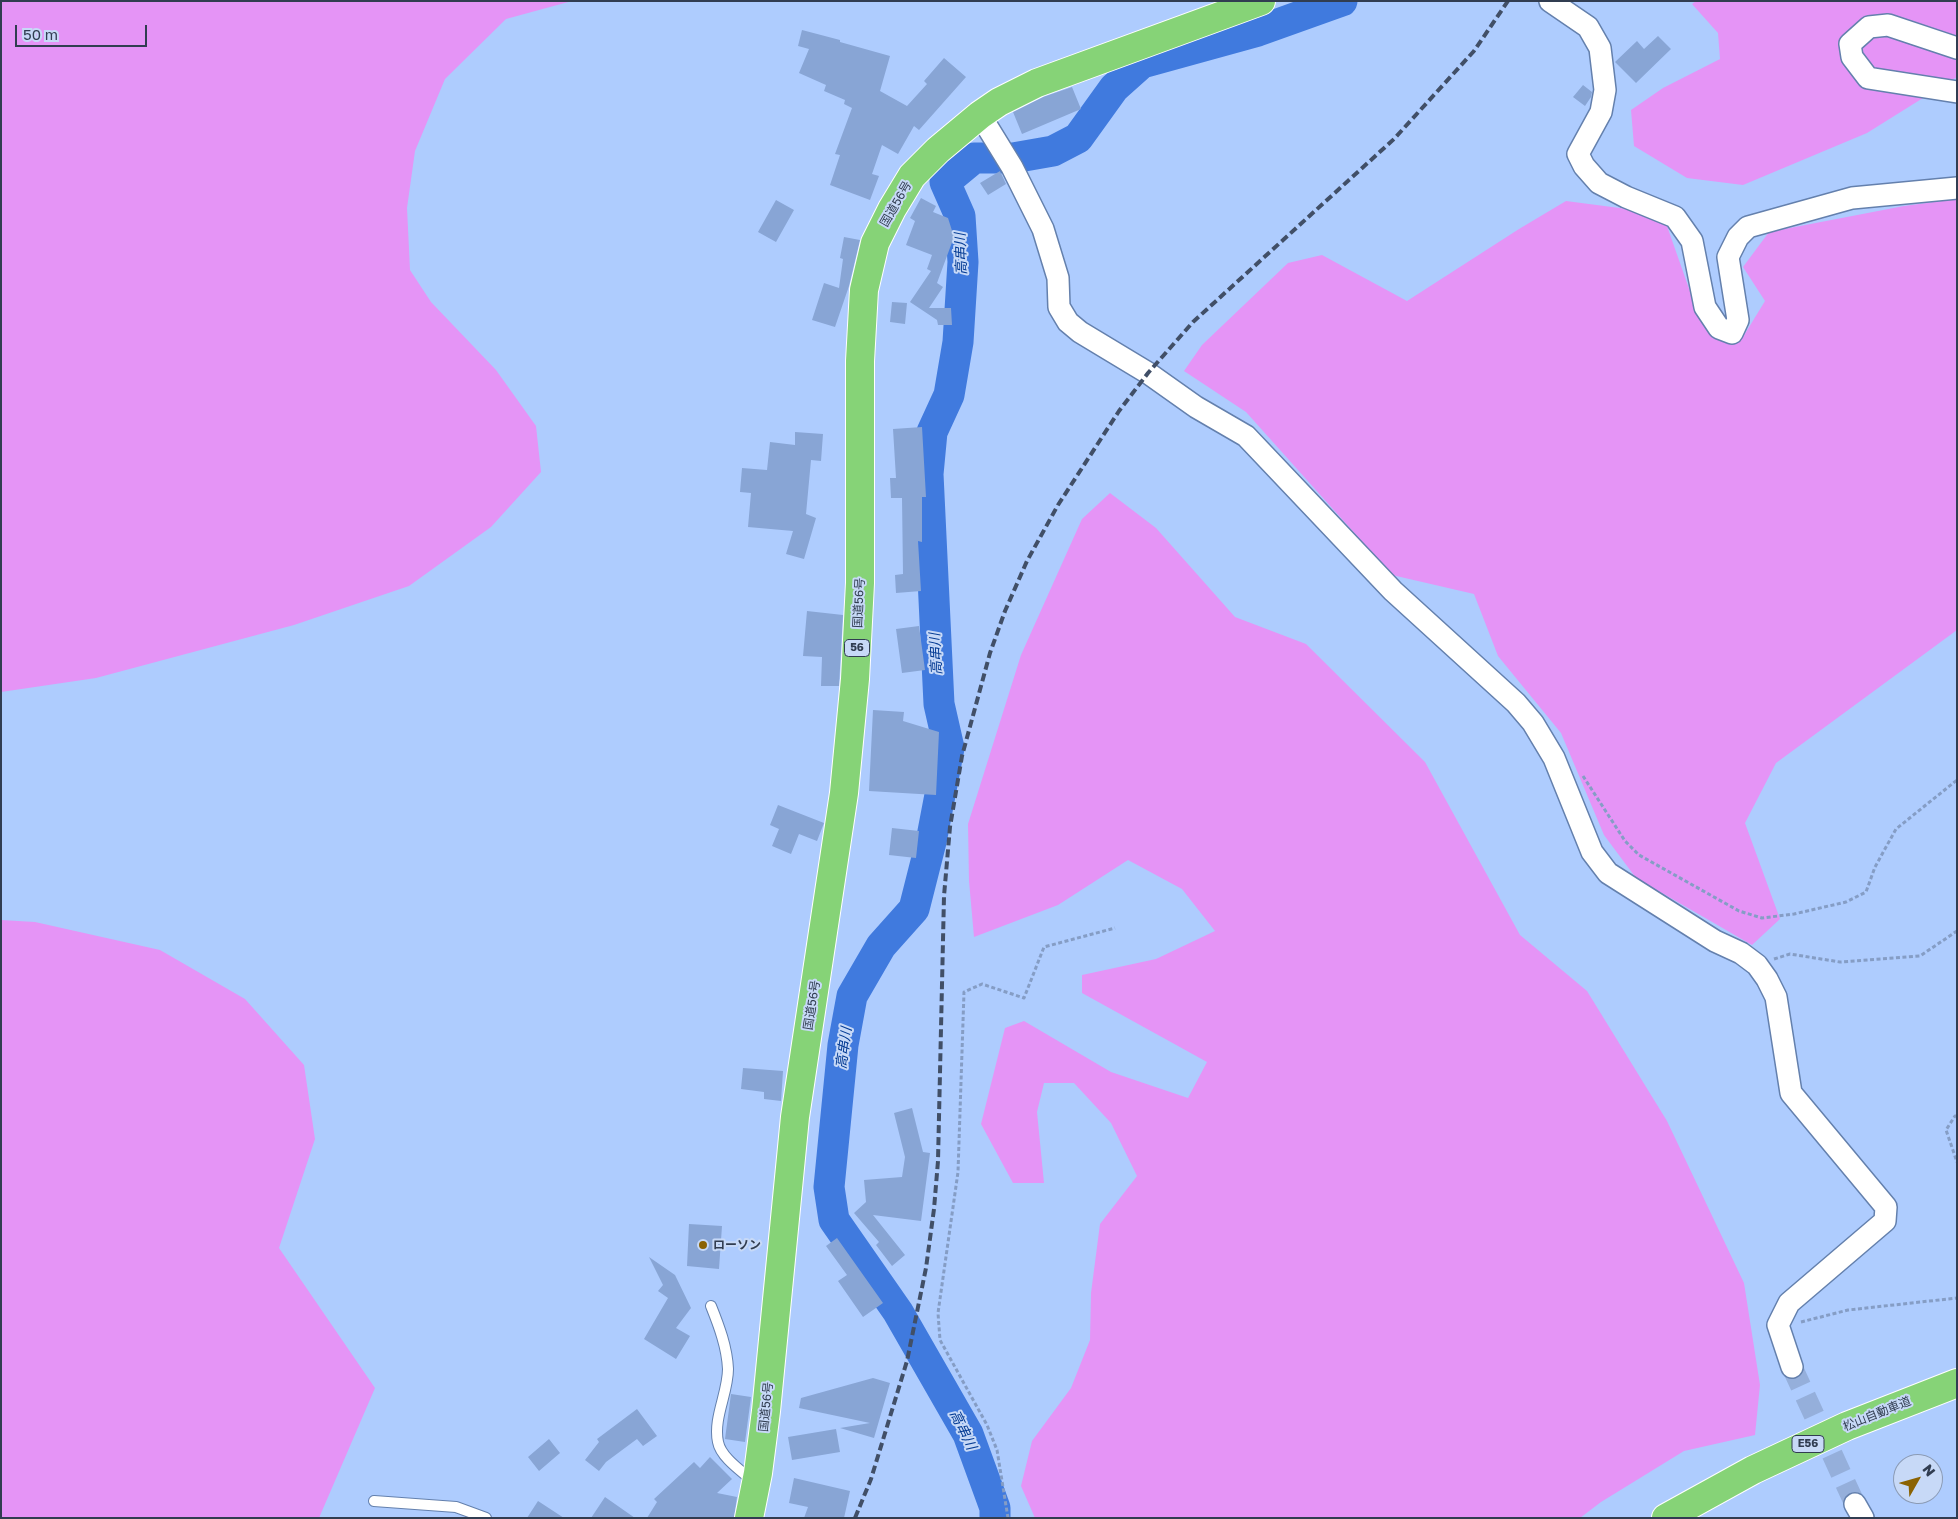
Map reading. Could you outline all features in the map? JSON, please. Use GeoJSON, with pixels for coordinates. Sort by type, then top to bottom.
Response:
{"type":"FeatureCollection","features":[{"type":"Feature","properties":{"kind":"highway","name":"国道56号"},"geometry":{"type":"LineString","coordinates":[[749,1518],[756,1484],[766,1411],[795,1117],[844,793],[855,679],[860,583],[860,361],[864,290],[875,243],[892,209],[912,176],[938,150],[980,115],[999,102],[1037,83],[1261,1]]}},
{"type":"Feature","properties":{"kind":"highway","name":"松山自動車道"},"geometry":{"type":"LineString","coordinates":[[1666,1518],[1753,1470],[1822,1438],[1957,1383]]}},
{"type":"Feature","properties":{"kind":"street"},"geometry":{"type":"LineString","coordinates":[[1550,1],[1588,27],[1600,48],[1605,90],[1601,112],[1578,154],[1584,166],[1599,184],[1626,198],[1675,217],[1692,241],[1705,307],[1719,328],[1732,333],[1738,320],[1728,257],[1738,237],[1748,228],[1852,198],[1957,188]]}},
{"type":"Feature","properties":{"kind":"street"},"geometry":{"type":"LineString","coordinates":[[1957,48],[1888,25],[1869,27],[1850,44],[1852,57],[1868,78],[1957,92]]}},
{"type":"Feature","properties":{"kind":"street"},"geometry":{"type":"LineString","coordinates":[[980,115],[1012,167],[1043,229],[1058,278],[1059,307],[1068,322],[1102,346],[1148,373],[1196,407],[1246,436],[1393,591],[1516,703],[1533,723],[1554,758],[1592,852],[1608,873],[1716,940],[1741,953],[1757,965],[1767,979],[1776,997],[1791,1093],[1886,1207],[1885,1221],[1789,1302],[1778,1325],[1792,1367]]}},
{"type":"Feature","properties":{"kind":"lane"},"geometry":{"type":"LineString","coordinates":[[711,1306],[723,1337],[728,1370],[718,1427],[718,1443],[726,1456],[756,1484]]}},
{"type":"Feature","properties":{"kind":"lane"},"geometry":{"type":"LineString","coordinates":[[374,1501],[456,1507],[486,1518]]}},
{"type":"Feature","properties":{"kind":"path"},"geometry":{"type":"LineString","coordinates":[[1554,758],[1585,778],[1625,841],[1639,854],[1739,911],[1762,918],[1794,914],[1846,902],[1866,892],[1875,868],[1896,830],[1957,780]]}},
{"type":"Feature","properties":{"kind":"path"},"geometry":{"type":"LineString","coordinates":[[1008,1518],[998,1450],[988,1424],[940,1340],[938,1314],[958,1172],[964,992],[982,984],[1024,998],[1044,947],[1115,928]]}},
{"type":"Feature","properties":{"kind":"path"},"geometry":{"type":"LineString","coordinates":[[1757,965],[1790,954],[1840,962],[1920,956],[1957,931]]}},
{"type":"Feature","properties":{"kind":"path"},"geometry":{"type":"LineString","coordinates":[[1957,1116],[1955,1116],[1946,1130],[1957,1162]]}},
{"type":"Feature","properties":{"kind":"path"},"geometry":{"type":"LineString","coordinates":[[1781,1333],[1807,1320],[1848,1310],[1957,1298]]}},
{"type":"Feature","properties":{"kind":"shaded area"},"geometry":{"type":"Polygon","coordinates":[[[1,1],[572,1],[506,19],[445,79],[415,151],[407,208],[410,270],[431,302],[496,370],[536,426],[541,472],[491,527],[409,586],[294,625],[96,678],[1,692],[1,1]]]}},
{"type":"Feature","properties":{"kind":"shaded area"},"geometry":{"type":"Polygon","coordinates":[[[1696,1],[1957,1],[1957,79],[1955,78],[1867,133],[1743,185],[1687,178],[1634,146],[1631,110],[1663,88],[1720,59],[1718,33],[1692,4],[1696,1]]]}},
{"type":"Feature","properties":{"kind":"shaded area"},"geometry":{"type":"Polygon","coordinates":[[[1957,199],[1957,630],[1776,763],[1745,823],[1780,919],[1752,945],[1636,878],[1604,835],[1561,733],[1498,656],[1474,594],[1392,575],[1246,412],[1184,371],[1202,345],[1288,263],[1322,255],[1407,301],[1566,201],[1635,210],[1667,226],[1693,300],[1723,342],[1743,337],[1765,301],[1743,267],[1769,232],[1904,206],[1957,199]]]}},
{"type":"Feature","properties":{"kind":"shaded area"},"geometry":{"type":"Polygon","coordinates":[[[1110,493],[1156,528],[1235,617],[1306,644],[1425,762],[1520,935],[1587,991],[1667,1121],[1744,1283],[1760,1385],[1755,1435],[1684,1451],[1601,1502],[1580,1518],[1035,1518],[1021,1486],[1032,1441],[1071,1388],[1090,1340],[1091,1293],[1100,1224],[1137,1176],[1111,1123],[1074,1083],[1044,1083],[1037,1112],[1044,1183],[1013,1183],[981,1124],[1005,1028],[1024,1021],[1111,1072],[1188,1098],[1207,1062],[1082,993],[1082,975],[1156,959],[1215,931],[1182,889],[1128,860],[1058,905],[974,937],[969,881],[968,824],[1021,655],[1082,519],[1110,493]]]}},
{"type":"Feature","properties":{"kind":"shaded area"},"geometry":{"type":"Polygon","coordinates":[[[1,920],[35,922],[160,950],[245,999],[304,1065],[315,1139],[279,1248],[375,1388],[319,1518],[1,1518],[1,920]]]}},
{"type":"Feature","properties":{"kind":"building"},"geometry":{"type":"Polygon","coordinates":[[[802,30],[890,56],[880,91],[907,106],[927,84],[924,81],[944,58],[966,77],[919,130],[914,126],[898,154],[882,145],[872,174],[879,176],[870,200],[830,185],[840,155],[835,154],[852,108],[844,104],[845,100],[824,91],[826,85],[799,73],[809,49],[798,46],[802,30]]]}},
{"type":"Feature","properties":{"kind":"building"},"geometry":{"type":"Polygon","coordinates":[[[1658,36],[1671,49],[1636,83],[1615,62],[1637,41],[1644,49],[1658,36]]]}},
{"type":"Feature","properties":{"kind":"building"},"geometry":{"type":"Polygon","coordinates":[[[1583,85],[1592,92],[1585,106],[1573,97],[1583,85]]]}},
{"type":"Feature","properties":{"kind":"building"},"geometry":{"type":"Polygon","coordinates":[[[1072,87],[1081,109],[1022,134],[1013,112],[1043,97],[1072,87]]]}},
{"type":"Feature","properties":{"kind":"building"},"geometry":{"type":"Polygon","coordinates":[[[1000,171],[1006,184],[988,195],[980,183],[1000,171]]]}},
{"type":"Feature","properties":{"kind":"building"},"geometry":{"type":"Polygon","coordinates":[[[921,198],[936,206],[933,212],[948,218],[954,237],[937,283],[943,287],[929,308],[951,308],[952,325],[938,325],[937,320],[910,302],[931,271],[927,269],[932,255],[906,245],[915,221],[910,218],[921,198]]]}},
{"type":"Feature","properties":{"kind":"building"},"geometry":{"type":"Polygon","coordinates":[[[776,200],[794,210],[776,242],[758,232],[776,200]]]}},
{"type":"Feature","properties":{"kind":"building"},"geometry":{"type":"Polygon","coordinates":[[[844,237],[860,240],[849,286],[835,327],[812,320],[824,283],[839,288],[843,259],[840,258],[844,237]]]}},
{"type":"Feature","properties":{"kind":"building"},"geometry":{"type":"Polygon","coordinates":[[[892,302],[907,303],[905,324],[890,322],[892,302]]]}},
{"type":"Feature","properties":{"kind":"building"},"geometry":{"type":"Polygon","coordinates":[[[922,427],[926,497],[922,497],[922,542],[918,541],[921,591],[896,593],[895,575],[903,574],[902,498],[891,498],[890,478],[896,478],[893,429],[922,427]]]}},
{"type":"Feature","properties":{"kind":"building"},"geometry":{"type":"Polygon","coordinates":[[[795,432],[823,434],[821,461],[811,460],[806,514],[816,518],[804,559],[786,554],[793,531],[748,527],[751,493],[740,492],[742,468],[767,470],[770,442],[795,445],[795,432]]]}},
{"type":"Feature","properties":{"kind":"building"},"geometry":{"type":"Polygon","coordinates":[[[807,611],[843,615],[839,686],[821,686],[822,657],[803,656],[807,611]]]}},
{"type":"Feature","properties":{"kind":"building"},"geometry":{"type":"Polygon","coordinates":[[[919,626],[925,670],[902,673],[896,629],[919,626]]]}},
{"type":"Feature","properties":{"kind":"building"},"geometry":{"type":"Polygon","coordinates":[[[873,710],[904,712],[903,721],[939,732],[936,795],[869,791],[873,710]]]}},
{"type":"Feature","properties":{"kind":"building"},"geometry":{"type":"Polygon","coordinates":[[[778,805],[824,823],[817,841],[799,834],[791,854],[772,846],[779,829],[770,825],[778,805]]]}},
{"type":"Feature","properties":{"kind":"building"},"geometry":{"type":"Polygon","coordinates":[[[892,828],[919,831],[916,858],[889,855],[892,828]]]}},
{"type":"Feature","properties":{"kind":"building"},"geometry":{"type":"Polygon","coordinates":[[[743,1068],[783,1071],[781,1101],[764,1099],[764,1092],[741,1089],[743,1068]]]}},
{"type":"Feature","properties":{"kind":"building"},"geometry":{"type":"Polygon","coordinates":[[[912,1108],[923,1152],[930,1153],[921,1221],[873,1215],[905,1255],[892,1266],[876,1245],[879,1242],[854,1213],[866,1202],[864,1180],[902,1177],[905,1157],[894,1113],[912,1108]]]}},
{"type":"Feature","properties":{"kind":"building"},"geometry":{"type":"Polygon","coordinates":[[[689,1224],[722,1226],[719,1269],[687,1266],[689,1224]]]}},
{"type":"Feature","properties":{"kind":"building"},"geometry":{"type":"Polygon","coordinates":[[[837,1238],[883,1303],[863,1317],[838,1281],[847,1275],[826,1246],[837,1238]]]}},
{"type":"Feature","properties":{"kind":"building"},"geometry":{"type":"Polygon","coordinates":[[[649,1257],[675,1275],[691,1308],[676,1328],[690,1336],[676,1359],[644,1339],[668,1298],[658,1291],[663,1285],[649,1257]]]}},
{"type":"Feature","properties":{"kind":"building"},"geometry":{"type":"Polygon","coordinates":[[[873,1378],[890,1383],[874,1438],[840,1428],[870,1423],[799,1408],[801,1398],[873,1378]]]}},
{"type":"Feature","properties":{"kind":"building"},"geometry":{"type":"Polygon","coordinates":[[[731,1394],[751,1397],[745,1442],[725,1439],[731,1394]]]}},
{"type":"Feature","properties":{"kind":"building"},"geometry":{"type":"Polygon","coordinates":[[[637,1409],[657,1436],[643,1446],[637,1439],[606,1462],[599,1471],[585,1460],[599,1442],[597,1439],[637,1409]]]}},
{"type":"Feature","properties":{"kind":"building"},"geometry":{"type":"Polygon","coordinates":[[[836,1429],[840,1452],[792,1460],[788,1437],[836,1429]]]}},
{"type":"Feature","properties":{"kind":"building"},"geometry":{"type":"Polygon","coordinates":[[[549,1439],[560,1453],[539,1471],[528,1457],[549,1439]]]}},
{"type":"Feature","properties":{"kind":"building"},"geometry":{"type":"Polygon","coordinates":[[[710,1457],[732,1479],[717,1493],[737,1497],[734,1518],[647,1518],[657,1502],[654,1499],[694,1462],[700,1468],[710,1457]]]}},
{"type":"Feature","properties":{"kind":"building"},"geometry":{"type":"Polygon","coordinates":[[[794,1478],[850,1491],[844,1518],[804,1518],[808,1507],[789,1503],[794,1478]]]}},
{"type":"Feature","properties":{"kind":"building"},"geometry":{"type":"Polygon","coordinates":[[[605,1497],[635,1518],[591,1518],[605,1497]]]}},
{"type":"Feature","properties":{"kind":"building"},"geometry":{"type":"Polygon","coordinates":[[[538,1501],[564,1518],[527,1518],[538,1501]]]}},
{"type":"Feature","properties":{"kind":"waterway","name":"高串川"},"geometry":{"type":"LineString","coordinates":[[995,1518],[995,1508],[968,1434],[898,1312],[834,1220],[829,1187],[843,1045],[852,996],[881,946],[914,909],[931,842],[949,748],[939,704],[928,474],[932,432],[949,395],[958,342],[963,262],[960,216],[945,182],[974,158],[1013,158],[1053,151],[1078,138],[1114,88],[1142,63],[1258,31],[1342,1]]}},
{"type":"Feature","properties":{"kind":"tunnel"},"geometry":{"type":"LineString","coordinates":[[1792,1367],[1855,1504]]}},
{"type":"Feature","properties":{"kind":"railway"},"geometry":{"type":"LineString","coordinates":[[855,1518],[871,1479],[907,1361],[926,1268],[938,1161],[944,896],[950,827],[962,756],[990,653],[1005,611],[1027,561],[1058,505],[1119,411],[1148,373],[1193,322],[1394,139],[1474,51],[1508,1]]}},
{"type":"Feature","properties":{"kind":"place","name":"ローソン"},"geometry":{"type":"Point","coordinates":[703,1245]}}]}
